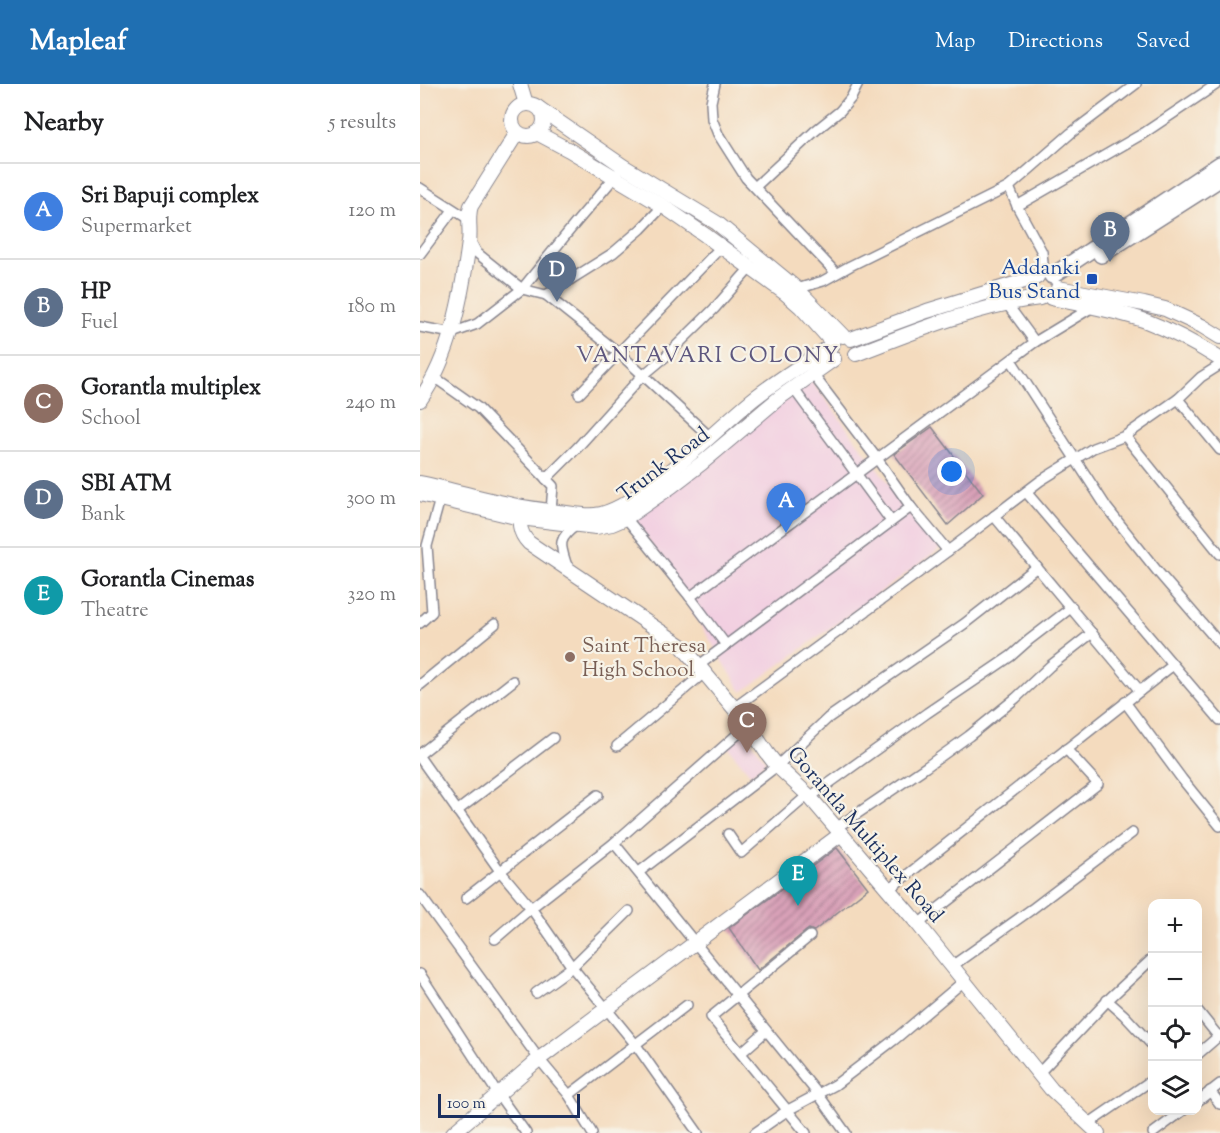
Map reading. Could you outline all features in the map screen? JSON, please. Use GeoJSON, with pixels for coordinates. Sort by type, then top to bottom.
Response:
{"type":"FeatureCollection","features":[{"type":"Feature","properties":{"kind":"main road"},"geometry":{"type":"LineString","coordinates":[[1049,285],[1220,164]]}},
{"type":"Feature","properties":{"kind":"main road"},"geometry":{"type":"LineString","coordinates":[[1049,285],[1220,179]]}},
{"type":"Feature","properties":{"kind":"street"},"geometry":{"type":"LineString","coordinates":[[520,84],[526,104]]}},
{"type":"Feature","properties":{"kind":"street"},"geometry":{"type":"LineString","coordinates":[[715,84],[711,102],[712,119],[717,134],[746,178],[836,273]]}},
{"type":"Feature","properties":{"kind":"street"},"geometry":{"type":"LineString","coordinates":[[540,109],[543,114],[543,124],[537,133],[527,136],[518,133],[512,125],[512,116],[517,108],[531,104],[540,109],[663,206],[750,268],[793,292],[823,281],[1009,187],[1071,133],[1136,84]]}},
{"type":"Feature","properties":{"kind":"street"},"geometry":{"type":"LineString","coordinates":[[1017,206],[1144,133],[1217,84]]}},
{"type":"Feature","properties":{"kind":"street"},"geometry":{"type":"LineString","coordinates":[[755,187],[814,131],[840,111],[854,86]]}},
{"type":"Feature","properties":{"kind":"street"},"geometry":{"type":"LineString","coordinates":[[420,400],[434,377],[452,333],[470,240],[469,210],[518,133]]}},
{"type":"Feature","properties":{"kind":"street"},"geometry":{"type":"LineString","coordinates":[[537,133],[717,223],[793,292],[838,344],[840,362],[847,363],[853,359],[857,348],[855,343],[838,344]]}},
{"type":"Feature","properties":{"kind":"street"},"geometry":{"type":"LineString","coordinates":[[420,327],[452,333],[477,324],[522,289],[619,172]]}},
{"type":"Feature","properties":{"kind":"street"},"geometry":{"type":"LineString","coordinates":[[1009,187],[1042,252],[1049,285],[1091,308],[1144,321],[1170,331],[1220,358]]}},
{"type":"Feature","properties":{"kind":"street"},"geometry":{"type":"LineString","coordinates":[[420,188],[470,220]]}},
{"type":"Feature","properties":{"kind":"street"},"geometry":{"type":"LineString","coordinates":[[546,295],[613,253],[641,230],[663,206]]}},
{"type":"Feature","properties":{"kind":"street"},"geometry":{"type":"LineString","coordinates":[[420,254],[453,210]]}},
{"type":"Feature","properties":{"kind":"street"},"geometry":{"type":"LineString","coordinates":[[470,240],[477,253],[522,289],[546,295],[619,353],[710,437]]}},
{"type":"Feature","properties":{"kind":"street"},"geometry":{"type":"LineString","coordinates":[[579,394],[721,247]]}},
{"type":"Feature","properties":{"kind":"street"},"geometry":{"type":"LineString","coordinates":[[546,479],[644,375],[714,309],[750,268]]}},
{"type":"Feature","properties":{"kind":"street"},"geometry":{"type":"LineString","coordinates":[[856,354],[930,326],[1007,304],[1049,285]]}},
{"type":"Feature","properties":{"kind":"street"},"geometry":{"type":"LineString","coordinates":[[838,344],[927,311],[1049,285],[1165,309],[1220,337]]}},
{"type":"Feature","properties":{"kind":"street"},"geometry":{"type":"LineString","coordinates":[[1007,304],[1035,342]]}},
{"type":"Feature","properties":{"kind":"street"},"geometry":{"type":"LineString","coordinates":[[690,597],[1035,342],[1091,308]]}},
{"type":"Feature","properties":{"kind":"street","name":"Trunk Road"},"geometry":{"type":"LineString","coordinates":[[420,483],[520,512],[577,525],[612,524],[626,518],[710,456],[838,344]]}},
{"type":"Feature","properties":{"kind":"street"},"geometry":{"type":"LineString","coordinates":[[1011,360],[1107,508],[1220,644]]}},
{"type":"Feature","properties":{"kind":"street"},"geometry":{"type":"LineString","coordinates":[[734,708],[1040,481],[1093,448],[1125,436],[1178,399],[1201,377],[1220,365]]}},
{"type":"Feature","properties":{"kind":"street"},"geometry":{"type":"LineString","coordinates":[[809,369],[878,460],[910,507],[948,551]]}},
{"type":"Feature","properties":{"kind":"street","name":"Trunk Road"},"geometry":{"type":"LineString","coordinates":[[420,494],[520,512],[551,511],[596,515],[608,512],[620,507],[663,477],[752,400],[782,378],[809,369]]}},
{"type":"Feature","properties":{"kind":"street"},"geometry":{"type":"LineString","coordinates":[[434,377],[478,408],[553,486],[551,511]]}},
{"type":"Feature","properties":{"kind":"street"},"geometry":{"type":"LineString","coordinates":[[796,392],[891,521]]}},
{"type":"Feature","properties":{"kind":"street"},"geometry":{"type":"LineString","coordinates":[[1178,399],[1220,450]]}},
{"type":"Feature","properties":{"kind":"street"},"geometry":{"type":"LineString","coordinates":[[1125,436],[1220,554]]}},
{"type":"Feature","properties":{"kind":"street"},"geometry":{"type":"LineString","coordinates":[[1026,492],[1220,720]]}},
{"type":"Feature","properties":{"kind":"street"},"geometry":{"type":"LineString","coordinates":[[420,623],[432,612],[427,546],[440,499]]}},
{"type":"Feature","properties":{"kind":"street"},"geometry":{"type":"LineString","coordinates":[[617,746],[726,645],[910,507]]}},
{"type":"Feature","properties":{"kind":"street","name":"Gorantla Multiplex Road"},"geometry":{"type":"LineString","coordinates":[[520,512],[520,530],[525,540],[682,646],[748,725],[777,766],[809,796],[918,924],[1051,1089],[1093,1129]]}},
{"type":"Feature","properties":{"kind":"street"},"geometry":{"type":"LineString","coordinates":[[994,516],[1140,691]]}},
{"type":"Feature","properties":{"kind":"street"},"geometry":{"type":"LineString","coordinates":[[626,518],[726,645]]}},
{"type":"Feature","properties":{"kind":"street"},"geometry":{"type":"LineString","coordinates":[[568,571],[561,542],[565,534],[577,525]]}},
{"type":"Feature","properties":{"kind":"street"},"geometry":{"type":"LineString","coordinates":[[639,873],[777,766],[828,718],[964,624],[1037,567]]}},
{"type":"Feature","properties":{"kind":"street"},"geometry":{"type":"LineString","coordinates":[[728,834],[741,853],[809,796],[1011,656],[1072,607]]}},
{"type":"Feature","properties":{"kind":"street"},"geometry":{"type":"LineString","coordinates":[[420,685],[495,624]]}},
{"type":"Feature","properties":{"kind":"street"},"geometry":{"type":"LineString","coordinates":[[453,1133],[538,1059],[694,943],[838,831],[969,736],[1092,633]]}},
{"type":"Feature","properties":{"kind":"street"},"geometry":{"type":"LineString","coordinates":[[888,890],[1173,665]]}},
{"type":"Feature","properties":{"kind":"street"},"geometry":{"type":"LineString","coordinates":[[513,681],[420,756],[500,871],[531,908],[572,967],[636,1045],[698,1133]]}},
{"type":"Feature","properties":{"kind":"street"},"geometry":{"type":"LineString","coordinates":[[1125,702],[1182,780],[1220,826]]}},
{"type":"Feature","properties":{"kind":"street"},"geometry":{"type":"LineString","coordinates":[[495,939],[614,843],[748,725]]}},
{"type":"Feature","properties":{"kind":"street"},"geometry":{"type":"LineString","coordinates":[[457,811],[553,738]]}},
{"type":"Feature","properties":{"kind":"street"},"geometry":{"type":"LineString","coordinates":[[918,924],[1098,784],[1066,749]]}},
{"type":"Feature","properties":{"kind":"street"},"geometry":{"type":"LineString","coordinates":[[466,898],[598,795]]}},
{"type":"Feature","properties":{"kind":"street"},"geometry":{"type":"LineString","coordinates":[[952,966],[1132,833]]}},
{"type":"Feature","properties":{"kind":"street"},"geometry":{"type":"LineString","coordinates":[[614,843],[818,1094],[846,1133]]}},
{"type":"Feature","properties":{"kind":"street"},"geometry":{"type":"LineString","coordinates":[[420,895],[538,1059],[569,1095],[592,1133]]}},
{"type":"Feature","properties":{"kind":"street"},"geometry":{"type":"LineString","coordinates":[[536,993],[572,967],[629,911]]}},
{"type":"Feature","properties":{"kind":"street"},"geometry":{"type":"LineString","coordinates":[[806,1133],[711,1017],[810,936]]}},
{"type":"Feature","properties":{"kind":"street"},"geometry":{"type":"LineString","coordinates":[[1039,1073],[1107,1000],[1148,963]]}},
{"type":"Feature","properties":{"kind":"street"},"geometry":{"type":"LineString","coordinates":[[420,974],[526,1133]]}},
{"type":"Feature","properties":{"kind":"street"},"geometry":{"type":"LineString","coordinates":[[755,1133],[788,1110],[835,1085],[894,1040],[964,981]]}},
{"type":"Feature","properties":{"kind":"street"},"geometry":{"type":"LineString","coordinates":[[1107,1000],[1148,1041]]}},
{"type":"Feature","properties":{"kind":"street"},"geometry":{"type":"LineString","coordinates":[[569,1095],[687,1005]]}},
{"type":"Feature","properties":{"kind":"street"},"geometry":{"type":"LineString","coordinates":[[1202,1016],[1219,1035],[1202,1050]]}},
{"type":"Feature","properties":{"kind":"street"},"geometry":{"type":"LineString","coordinates":[[741,1053],[766,1030]]}},
{"type":"Feature","properties":{"kind":"street"},"geometry":{"type":"LineString","coordinates":[[1093,1129],[1148,1083]]}},
{"type":"Feature","properties":{"kind":"street"},"geometry":{"type":"LineString","coordinates":[[1220,1084],[1204,1095],[1220,1104]]}},
{"type":"Feature","properties":{"kind":"street"},"geometry":{"type":"LineString","coordinates":[[1153,1133],[1177,1115]]}},
{"type":"Feature","properties":{"kind":"shaded area"},"geometry":{"type":"Polygon","coordinates":[[[811,380],[940,549],[742,692],[634,517],[811,380]]]}},
{"type":"Feature","properties":{"kind":"shaded area"},"geometry":{"type":"Polygon","coordinates":[[[745,733],[766,761],[751,775],[727,746],[745,733]]]}},
{"type":"Feature","properties":{"kind":"building"},"geometry":{"type":"Polygon","coordinates":[[[932,427],[983,494],[948,525],[894,454],[932,427]]]}},
{"type":"Feature","properties":{"kind":"building"},"geometry":{"type":"Polygon","coordinates":[[[837,848],[868,888],[814,931],[809,929],[806,931],[758,970],[729,928],[837,848]]]}},
{"type":"Feature","properties":{"kind":"place","name":"HP"},"geometry":{"type":"Point","coordinates":[1110,262]}},
{"type":"Feature","properties":{"kind":"place","name":"Addanki Bus Stand"},"geometry":{"type":"Point","coordinates":[1092,279]}},
{"type":"Feature","properties":{"kind":"place","name":"SBI ATM"},"geometry":{"type":"Point","coordinates":[557,302]}},
{"type":"Feature","properties":{"kind":"place","name":"Sri Bapuji complex"},"geometry":{"type":"Point","coordinates":[786,533]}},
{"type":"Feature","properties":{"kind":"place","name":"Saint Theresa High School"},"geometry":{"type":"Point","coordinates":[570,657]}},
{"type":"Feature","properties":{"kind":"place","name":"Gorantla multiplex"},"geometry":{"type":"Point","coordinates":[747,753]}},
{"type":"Feature","properties":{"kind":"place","name":"Gorantla Cinemas"},"geometry":{"type":"Point","coordinates":[798,906]}},
{"type":"Feature","properties":{"kind":"district","name":"VANTAVARI COLONY"},"geometry":{"type":"Point","coordinates":[708,354]}}]}
